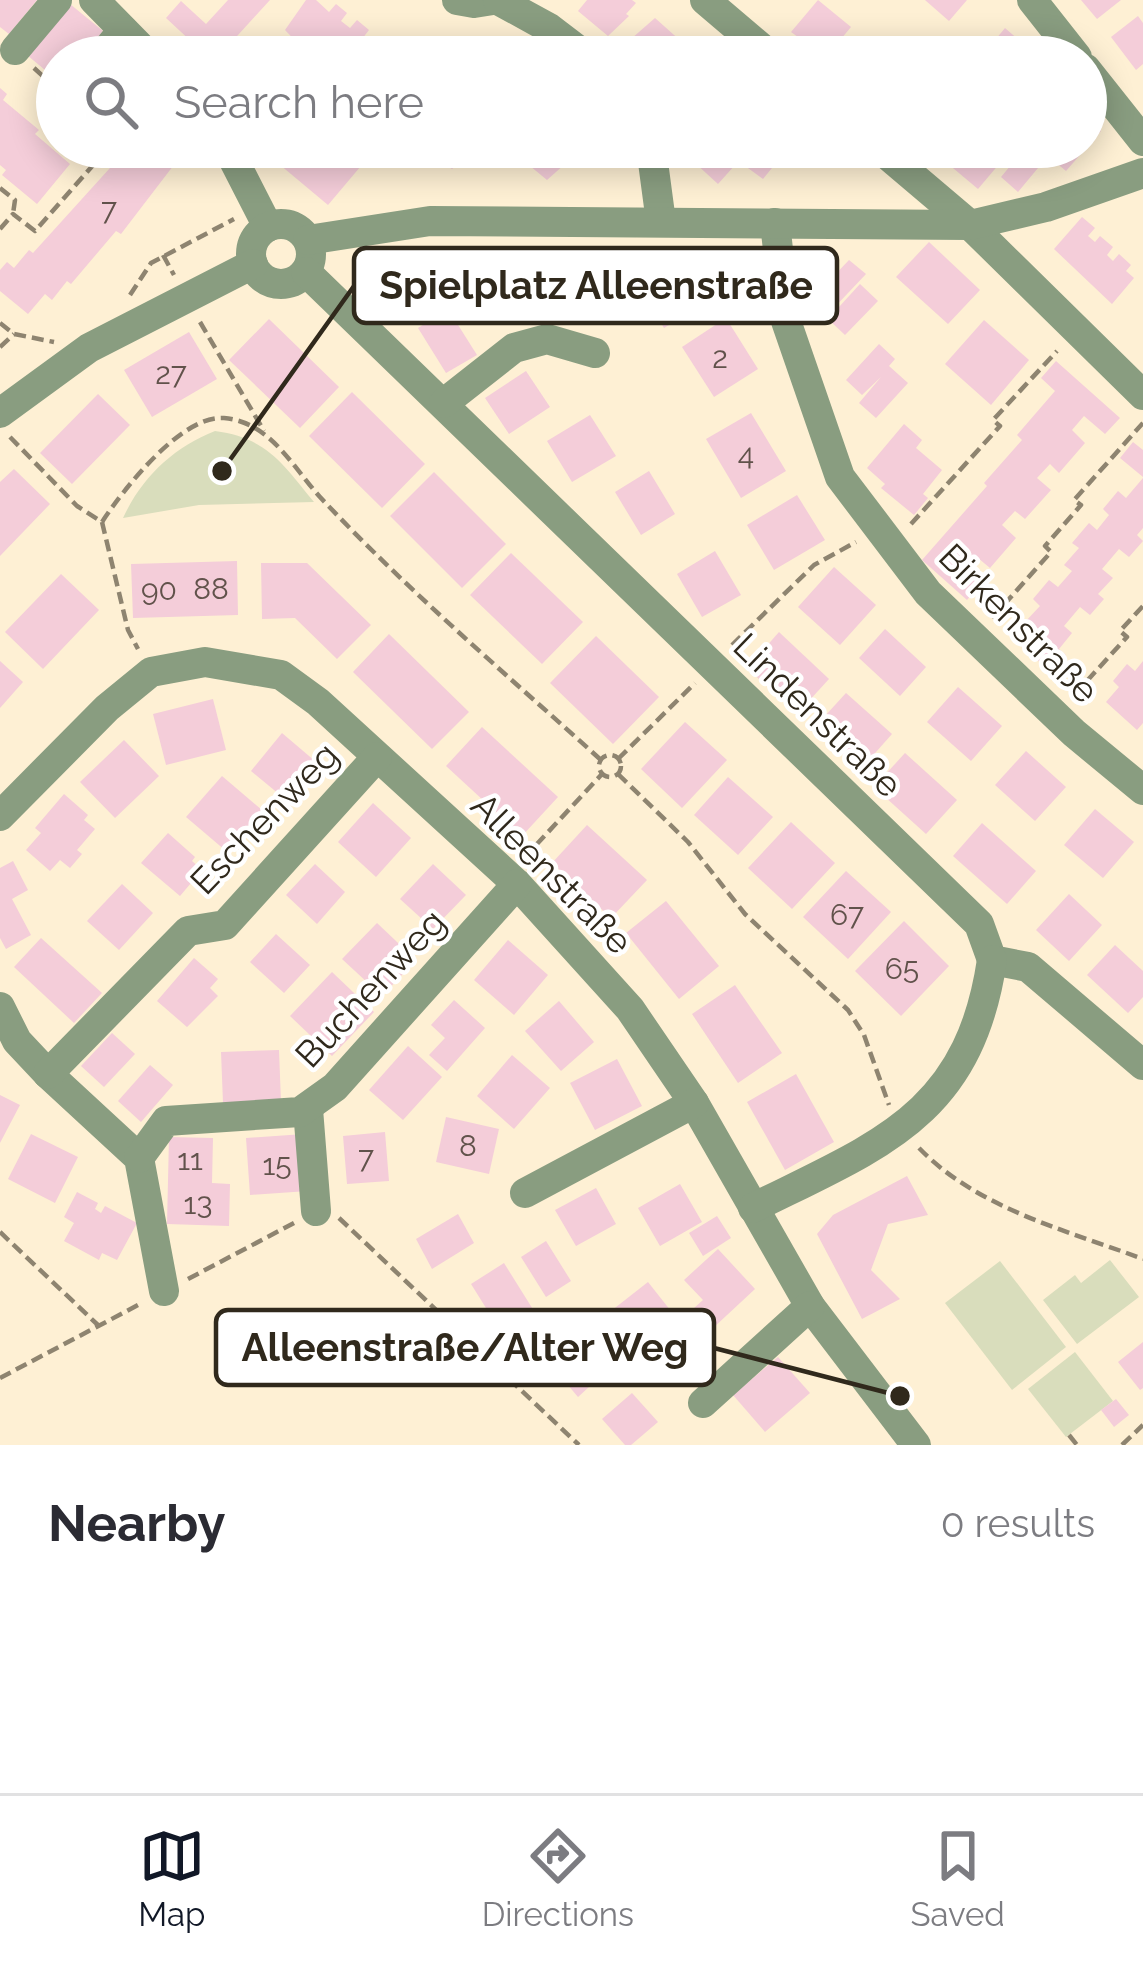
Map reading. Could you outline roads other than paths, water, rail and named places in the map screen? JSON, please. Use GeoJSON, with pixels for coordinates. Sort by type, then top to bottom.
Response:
{"type":"FeatureCollection","features":[{"type":"Feature","properties":{"kind":"street"},"geometry":{"type":"LineString","coordinates":[[15,50],[57,0]]}},
{"type":"Feature","properties":{"kind":"street"},"geometry":{"type":"LineString","coordinates":[[94,0],[129,36]]}},
{"type":"Feature","properties":{"kind":"street"},"geometry":{"type":"LineString","coordinates":[[457,0],[495,0],[559,36]]}},
{"type":"Feature","properties":{"kind":"street"},"geometry":{"type":"LineString","coordinates":[[705,0],[747,36]]}},
{"type":"Feature","properties":{"kind":"street"},"geometry":{"type":"LineString","coordinates":[[1032,0],[1060,36]]}},
{"type":"Feature","properties":{"kind":"street"},"geometry":{"type":"LineString","coordinates":[[118,36],[123,30]]}},
{"type":"Feature","properties":{"kind":"street"},"geometry":{"type":"LineString","coordinates":[[1107,96],[1143,141]]}},
{"type":"Feature","properties":{"kind":"street"},"geometry":{"type":"LineString","coordinates":[[238,168],[263,217],[295,227],[308,240],[311,256],[306,272],[291,283],[272,283],[253,264],[263,217]]}},
{"type":"Feature","properties":{"kind":"street"},"geometry":{"type":"LineString","coordinates":[[655,168],[661,222]]}},
{"type":"Feature","properties":{"kind":"street"},"geometry":{"type":"LineString","coordinates":[[903,168],[970,225],[1143,395]]}},
{"type":"Feature","properties":{"kind":"street"},"geometry":{"type":"LineString","coordinates":[[308,240],[430,221],[970,225],[1046,207],[1143,173]]}},
{"type":"Feature","properties":{"kind":"street","name":"Birkenstraße"},"geometry":{"type":"LineString","coordinates":[[775,224],[787,321],[840,477],[928,593],[1074,733],[1143,790]]}},
{"type":"Feature","properties":{"kind":"street"},"geometry":{"type":"LineString","coordinates":[[5,426],[99,343],[253,264]]}},
{"type":"Feature","properties":{"kind":"street","name":"Lindenstraße"},"geometry":{"type":"LineString","coordinates":[[306,272],[979,924],[992,960]]}},
{"type":"Feature","properties":{"kind":"street"},"geometry":{"type":"LineString","coordinates":[[444,403],[514,348],[547,339],[595,353]]}},
{"type":"Feature","properties":{"kind":"street","name":"Alleenstraße"},"geometry":{"type":"LineString","coordinates":[[0,816],[107,708],[151,672],[205,662],[281,675],[318,702],[512,880],[630,1010],[694,1103],[810,1306],[916,1445]]}},
{"type":"Feature","properties":{"kind":"street","name":"Eschenweg"},"geometry":{"type":"LineString","coordinates":[[48,1074],[188,931],[225,925],[377,757]]}},
{"type":"Feature","properties":{"kind":"street","name":"Buchenweg"},"geometry":{"type":"LineString","coordinates":[[140,1158],[166,1120],[308,1108],[335,1087],[512,880]]}},
{"type":"Feature","properties":{"kind":"street"},"geometry":{"type":"LineString","coordinates":[[754,1208],[902,1129],[954,1076],[986,1000],[992,960],[1028,967],[1143,1065]]}},
{"type":"Feature","properties":{"kind":"street"},"geometry":{"type":"LineString","coordinates":[[0,1007],[17,1041],[140,1158],[164,1292]]}},
{"type":"Feature","properties":{"kind":"street"},"geometry":{"type":"LineString","coordinates":[[525,1193],[694,1103]]}},
{"type":"Feature","properties":{"kind":"street"},"geometry":{"type":"LineString","coordinates":[[308,1108],[316,1211]]}},
{"type":"Feature","properties":{"kind":"street"},"geometry":{"type":"LineString","coordinates":[[703,1403],[810,1306]]}},
{"type":"Feature","properties":{"kind":"place","name":"Spielplatz Alleenstraße"},"geometry":{"type":"Point","coordinates":[222,471]}},
{"type":"Feature","properties":{"kind":"place","name":"Alleenstraße/Alter Weg"},"geometry":{"type":"Point","coordinates":[900,1396]}}]}
